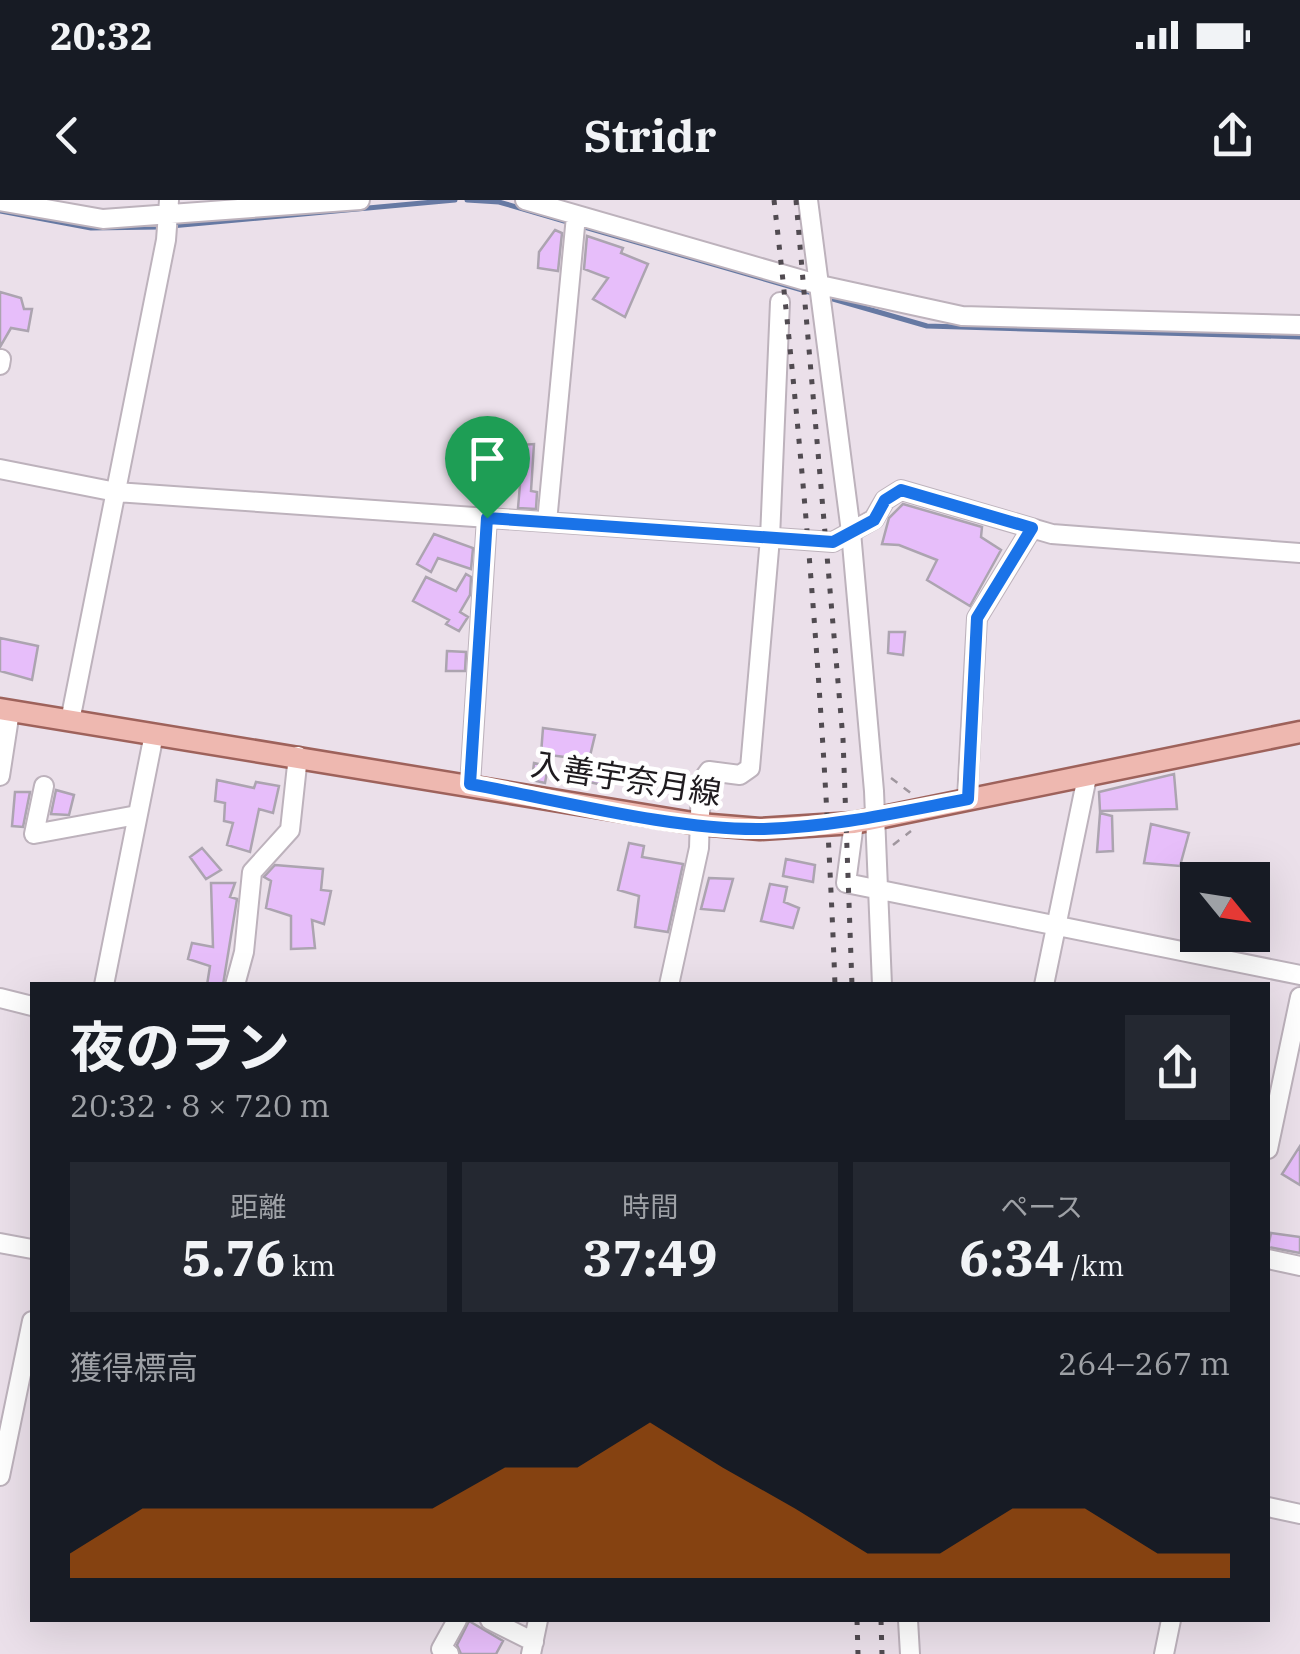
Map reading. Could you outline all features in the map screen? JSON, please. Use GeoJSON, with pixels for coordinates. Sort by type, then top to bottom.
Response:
{"type":"FeatureCollection","features":[{"type":"Feature","properties":{"kind":"main road","name":"入善宇奈月線"},"geometry":{"type":"LineString","coordinates":[[5,710],[699,824],[760,829],[854,824],[1300,732]]}},
{"type":"Feature","properties":{"kind":"street"},"geometry":{"type":"LineString","coordinates":[[0,201],[103,220],[168,208],[360,200]]}},
{"type":"Feature","properties":{"kind":"street"},"geometry":{"type":"LineString","coordinates":[[524,200],[820,285],[962,316],[1300,325]]}},
{"type":"Feature","properties":{"kind":"street"},"geometry":{"type":"LineString","coordinates":[[808,200],[851,532],[876,818],[882,982]]}},
{"type":"Feature","properties":{"kind":"street"},"geometry":{"type":"LineString","coordinates":[[70,721],[168,208]]}},
{"type":"Feature","properties":{"kind":"street"},"geometry":{"type":"LineString","coordinates":[[547,522],[576,216]]}},
{"type":"Feature","properties":{"kind":"street"},"geometry":{"type":"LineString","coordinates":[[670,982],[698,848],[701,782],[709,772],[740,775],[750,768],[770,538],[780,302]]}},
{"type":"Feature","properties":{"kind":"street"},"geometry":{"type":"LineString","coordinates":[[0,469],[116,492],[833,542],[874,520],[885,500],[901,490],[1052,534],[1300,553]]}},
{"type":"Feature","properties":{"kind":"street"},"geometry":{"type":"LineString","coordinates":[[470,784],[487,518]]}},
{"type":"Feature","properties":{"kind":"street"},"geometry":{"type":"LineString","coordinates":[[968,799],[977,618],[1032,528]]}},
{"type":"Feature","properties":{"kind":"street"},"geometry":{"type":"LineString","coordinates":[[0,776],[5,710]]}},
{"type":"Feature","properties":{"kind":"street"},"geometry":{"type":"LineString","coordinates":[[105,982],[154,734]]}},
{"type":"Feature","properties":{"kind":"street"},"geometry":{"type":"LineString","coordinates":[[236,982],[244,952],[252,872],[290,830],[298,756]]}},
{"type":"Feature","properties":{"kind":"street"},"geometry":{"type":"LineString","coordinates":[[1045,982],[1087,777]]}},
{"type":"Feature","properties":{"kind":"street"},"geometry":{"type":"LineString","coordinates":[[44,786],[34,834],[137,816]]}},
{"type":"Feature","properties":{"kind":"street"},"geometry":{"type":"LineString","coordinates":[[854,824],[846,882],[1300,976]]}},
{"type":"Feature","properties":{"kind":"street"},"geometry":{"type":"LineString","coordinates":[[1270,1140],[1300,997]]}},
{"type":"Feature","properties":{"kind":"street"},"geometry":{"type":"LineString","coordinates":[[0,998],[30,1006]]}},
{"type":"Feature","properties":{"kind":"street"},"geometry":{"type":"LineString","coordinates":[[0,1243],[30,1250]]}},
{"type":"Feature","properties":{"kind":"street"},"geometry":{"type":"LineString","coordinates":[[1270,1259],[1300,1266]]}},
{"type":"Feature","properties":{"kind":"street"},"geometry":{"type":"LineString","coordinates":[[0,1476],[30,1331]]}},
{"type":"Feature","properties":{"kind":"street"},"geometry":{"type":"LineString","coordinates":[[1270,1507],[1300,1514]]}},
{"type":"Feature","properties":{"kind":"street"},"geometry":{"type":"LineString","coordinates":[[449,1654],[441,1649],[456,1622]]}},
{"type":"Feature","properties":{"kind":"street"},"geometry":{"type":"LineString","coordinates":[[493,1622],[532,1648],[538,1622]]}},
{"type":"Feature","properties":{"kind":"street"},"geometry":{"type":"LineString","coordinates":[[908,1622],[910,1654]]}},
{"type":"Feature","properties":{"kind":"street"},"geometry":{"type":"LineString","coordinates":[[1164,1654],[1171,1622]]}},
{"type":"Feature","properties":{"kind":"building"},"geometry":{"type":"Polygon","coordinates":[[[555,230],[562,233],[558,271],[538,268],[539,252],[555,230]]]}},
{"type":"Feature","properties":{"kind":"building"},"geometry":{"type":"Polygon","coordinates":[[[587,236],[623,248],[621,253],[648,264],[625,317],[593,299],[608,278],[584,269],[587,236]]]}},
{"type":"Feature","properties":{"kind":"building"},"geometry":{"type":"Polygon","coordinates":[[[0,292],[21,298],[24,309],[32,309],[28,331],[11,328],[0,347],[0,292]]]}},
{"type":"Feature","properties":{"kind":"building"},"geometry":{"type":"Polygon","coordinates":[[[534,444],[531,491],[537,492],[536,509],[518,508],[521,473],[506,473],[505,446],[534,444]]]}},
{"type":"Feature","properties":{"kind":"building"},"geometry":{"type":"Polygon","coordinates":[[[903,504],[982,527],[981,537],[1001,550],[970,606],[927,580],[937,560],[899,545],[882,544],[889,518],[903,504]]]}},
{"type":"Feature","properties":{"kind":"building"},"geometry":{"type":"Polygon","coordinates":[[[434,534],[473,548],[471,569],[438,558],[431,572],[417,564],[434,534]]]}},
{"type":"Feature","properties":{"kind":"building"},"geometry":{"type":"Polygon","coordinates":[[[466,574],[471,577],[470,595],[460,612],[468,617],[459,631],[446,624],[449,620],[413,601],[426,577],[456,591],[466,574]]]}},
{"type":"Feature","properties":{"kind":"building"},"geometry":{"type":"Polygon","coordinates":[[[889,632],[905,632],[903,655],[888,653],[889,632]]]}},
{"type":"Feature","properties":{"kind":"building"},"geometry":{"type":"Polygon","coordinates":[[[0,638],[38,646],[32,680],[0,671],[0,638]]]}},
{"type":"Feature","properties":{"kind":"building"},"geometry":{"type":"Polygon","coordinates":[[[447,651],[466,652],[465,671],[446,671],[447,651]]]}},
{"type":"Feature","properties":{"kind":"building"},"geometry":{"type":"Polygon","coordinates":[[[543,728],[595,735],[589,760],[541,754],[543,728]]]}},
{"type":"Feature","properties":{"kind":"building"},"geometry":{"type":"Polygon","coordinates":[[[589,760],[604,762],[603,785],[584,781],[589,760]]]}},
{"type":"Feature","properties":{"kind":"building"},"geometry":{"type":"Polygon","coordinates":[[[534,763],[548,766],[545,783],[532,780],[534,763]]]}},
{"type":"Feature","properties":{"kind":"building"},"geometry":{"type":"Polygon","coordinates":[[[1174,774],[1177,809],[1100,811],[1099,792],[1174,774]]]}},
{"type":"Feature","properties":{"kind":"building"},"geometry":{"type":"Polygon","coordinates":[[[217,780],[254,788],[256,782],[279,786],[273,813],[259,809],[250,852],[227,845],[233,823],[224,821],[225,803],[215,801],[217,780]]]}},
{"type":"Feature","properties":{"kind":"building"},"geometry":{"type":"Polygon","coordinates":[[[56,790],[74,795],[69,815],[51,814],[56,790]]]}},
{"type":"Feature","properties":{"kind":"building"},"geometry":{"type":"Polygon","coordinates":[[[15,792],[30,792],[23,827],[12,826],[15,792]]]}},
{"type":"Feature","properties":{"kind":"building"},"geometry":{"type":"Polygon","coordinates":[[[1100,813],[1112,816],[1113,851],[1097,852],[1100,813]]]}},
{"type":"Feature","properties":{"kind":"building"},"geometry":{"type":"Polygon","coordinates":[[[1151,824],[1189,833],[1180,866],[1144,863],[1151,824]]]}},
{"type":"Feature","properties":{"kind":"building"},"geometry":{"type":"Polygon","coordinates":[[[629,843],[644,846],[642,857],[683,864],[668,932],[635,927],[639,896],[618,890],[629,843]]]}},
{"type":"Feature","properties":{"kind":"building"},"geometry":{"type":"Polygon","coordinates":[[[202,848],[221,870],[206,879],[190,857],[202,848]]]}},
{"type":"Feature","properties":{"kind":"building"},"geometry":{"type":"Polygon","coordinates":[[[786,859],[815,865],[813,882],[783,876],[786,859]]]}},
{"type":"Feature","properties":{"kind":"building"},"geometry":{"type":"Polygon","coordinates":[[[275,865],[323,869],[321,890],[331,891],[324,924],[312,920],[315,948],[291,949],[291,916],[266,908],[271,881],[264,877],[275,865]]]}},
{"type":"Feature","properties":{"kind":"building"},"geometry":{"type":"Polygon","coordinates":[[[709,878],[733,879],[724,911],[701,909],[709,878]]]}},
{"type":"Feature","properties":{"kind":"building"},"geometry":{"type":"Polygon","coordinates":[[[211,883],[235,883],[230,897],[237,899],[223,982],[207,982],[210,966],[188,959],[192,943],[213,947],[211,883]]]}},
{"type":"Feature","properties":{"kind":"building"},"geometry":{"type":"Polygon","coordinates":[[[770,884],[787,887],[784,902],[799,908],[793,928],[761,921],[770,884]]]}},
{"type":"Feature","properties":{"kind":"building"},"geometry":{"type":"Polygon","coordinates":[[[1300,1146],[1300,1185],[1282,1174],[1300,1146]]]}},
{"type":"Feature","properties":{"kind":"building"},"geometry":{"type":"Polygon","coordinates":[[[1271,1233],[1300,1237],[1300,1253],[1270,1247],[1271,1233]]]}},
{"type":"Feature","properties":{"kind":"building"},"geometry":{"type":"Polygon","coordinates":[[[468,1622],[503,1641],[496,1654],[461,1654],[457,1645],[468,1622]]]}},
{"type":"Feature","properties":{"kind":"waterway"},"geometry":{"type":"LineString","coordinates":[[171,226],[455,200]]}},
{"type":"Feature","properties":{"kind":"waterway"},"geometry":{"type":"LineString","coordinates":[[467,200],[499,202],[571,223]]}},
{"type":"Feature","properties":{"kind":"waterway"},"geometry":{"type":"LineString","coordinates":[[0,211],[91,228],[160,227]]}},
{"type":"Feature","properties":{"kind":"waterway"},"geometry":{"type":"LineString","coordinates":[[581,226],[816,294]]}},
{"type":"Feature","properties":{"kind":"waterway"},"geometry":{"type":"LineString","coordinates":[[826,297],[927,326],[1300,337]]}},
{"type":"Feature","properties":{"kind":"railway"},"geometry":{"type":"LineString","coordinates":[[774,200],[812,592],[835,982]]}},
{"type":"Feature","properties":{"kind":"railway"},"geometry":{"type":"LineString","coordinates":[[796,200],[843,739],[852,982]]}},
{"type":"Feature","properties":{"kind":"railway"},"geometry":{"type":"LineString","coordinates":[[857,1622],[858,1654]]}},
{"type":"Feature","properties":{"kind":"railway"},"geometry":{"type":"LineString","coordinates":[[881,1622],[882,1654]]}},
{"type":"Feature","properties":{"kind":"route"},"geometry":{"type":"LineString","coordinates":[[901,490],[1032,528],[977,618],[968,799],[854,824],[760,829],[699,824],[470,784],[487,518],[833,542],[874,520],[885,500],[901,490]]}}]}
